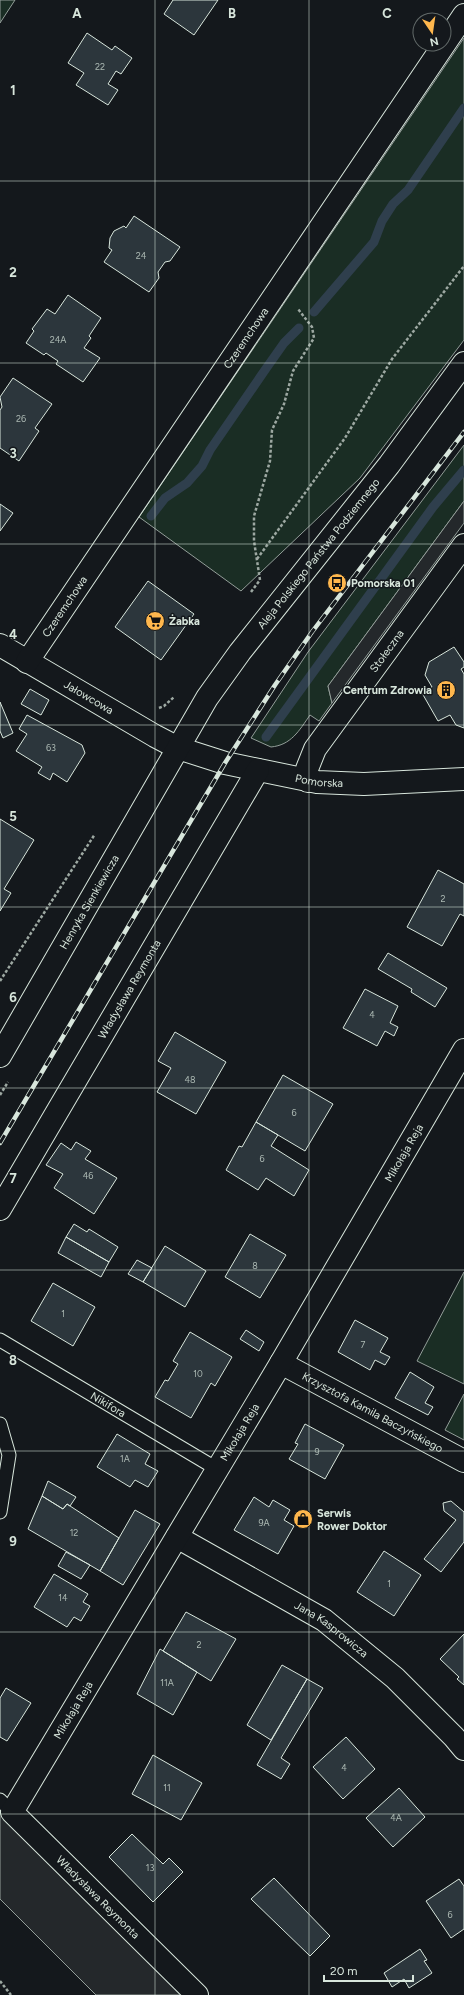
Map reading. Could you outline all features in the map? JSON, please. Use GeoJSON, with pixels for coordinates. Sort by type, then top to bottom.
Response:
{"type":"FeatureCollection","features":[{"type":"Feature","properties":{"kind":"street","name":"Czeremchowa"},"geometry":{"type":"LineString","coordinates":[[27,662],[464,15]]}},
{"type":"Feature","properties":{"kind":"street","name":"Aleja Polskiego Państwa Podziemnego"},"geometry":{"type":"LineString","coordinates":[[178,748],[207,698],[240,652],[389,464],[464,363]]}},
{"type":"Feature","properties":{"kind":"street","name":"Stołeczna"},"geometry":{"type":"LineString","coordinates":[[308,781],[307,769],[314,749],[464,544]]}},
{"type":"Feature","properties":{"kind":"street","name":"Jałowcowa"},"geometry":{"type":"LineString","coordinates":[[2,649],[178,748]]}},
{"type":"Feature","properties":{"kind":"street","name":"Pomorska"},"geometry":{"type":"LineString","coordinates":[[178,748],[226,762],[308,781],[338,784],[364,784],[464,779]]}},
{"type":"Feature","properties":{"kind":"street","name":"Henryka Sienkiewicza"},"geometry":{"type":"LineString","coordinates":[[0,1056],[178,748]]}},
{"type":"Feature","properties":{"kind":"street","name":"Władysława Reymonta"},"geometry":{"type":"LineString","coordinates":[[0,1209],[258,770]]}},
{"type":"Feature","properties":{"kind":"street","name":"Mikołaja Reja"},"geometry":{"type":"LineString","coordinates":[[6,1806],[177,1537],[281,1363],[464,1050]]}},
{"type":"Feature","properties":{"kind":"street","name":"Krzysztofa Kamila Baczyńskiego"},"geometry":{"type":"LineString","coordinates":[[281,1363],[464,1461]]}},
{"type":"Feature","properties":{"kind":"street","name":"Jana Kasprowicza"},"geometry":{"type":"LineString","coordinates":[[177,1537],[324,1620],[394,1678],[454,1737],[464,1750]]}},
{"type":"Feature","properties":{"kind":"street","name":"Władysława Reymonta"},"geometry":{"type":"LineString","coordinates":[[6,1806],[197,1995]]}},
{"type":"Feature","properties":{"kind":"lane","name":"Nikifora"},"geometry":{"type":"LineString","coordinates":[[0,1340],[217,1469]]}},
{"type":"Feature","properties":{"kind":"lane"},"geometry":{"type":"LineString","coordinates":[[0,1424],[9,1455],[0,1512]]}},
{"type":"Feature","properties":{"kind":"path"},"geometry":{"type":"LineString","coordinates":[[257,559],[345,438],[392,359],[464,266]]}},
{"type":"Feature","properties":{"kind":"path"},"geometry":{"type":"LineString","coordinates":[[260,580],[254,541],[254,516],[270,461],[272,430],[284,404],[293,371],[314,338],[312,327],[282,285]]}},
{"type":"Feature","properties":{"kind":"path"},"geometry":{"type":"LineString","coordinates":[[0,981],[96,833]]}},
{"type":"Feature","properties":{"kind":"path"},"geometry":{"type":"LineString","coordinates":[[0,1981],[11,1995]]}},
{"type":"Feature","properties":{"kind":"green space"},"geometry":{"type":"Polygon","coordinates":[[[0,0],[15,0],[0,23],[0,0]]]}},
{"type":"Feature","properties":{"kind":"green space"},"geometry":{"type":"Polygon","coordinates":[[[464,38],[464,340],[360,478],[241,591],[139,517],[464,38]]]}},
{"type":"Feature","properties":{"kind":"green space"},"geometry":{"type":"Polygon","coordinates":[[[464,445],[464,501],[328,686],[332,703],[319,721],[310,715],[294,736],[278,746],[271,747],[251,738],[308,652],[464,445]]]}},
{"type":"Feature","properties":{"kind":"green space"},"geometry":{"type":"Polygon","coordinates":[[[464,1272],[464,1384],[417,1361],[464,1272]]]}},
{"type":"Feature","properties":{"kind":"green space"},"geometry":{"type":"Polygon","coordinates":[[[464,1394],[464,1440],[445,1430],[464,1394]]]}},
{"type":"Feature","properties":{"kind":"shaded area"},"geometry":{"type":"Polygon","coordinates":[[[464,501],[464,523],[332,703],[328,686],[464,501]]]}},
{"type":"Feature","properties":{"kind":"shaded area"},"geometry":{"type":"Polygon","coordinates":[[[0,1810],[188,1995],[96,1995],[0,1899],[0,1810]]]}},
{"type":"Feature","properties":{"kind":"building"},"geometry":{"type":"Polygon","coordinates":[[[173,0],[218,0],[194,35],[164,14],[173,0]]]}},
{"type":"Feature","properties":{"kind":"building"},"geometry":{"type":"Polygon","coordinates":[[[87,33],[112,50],[115,46],[132,58],[121,74],[116,71],[108,84],[118,90],[108,105],[76,85],[84,73],[68,63],[87,33]]]}},
{"type":"Feature","properties":{"kind":"building"},"geometry":{"type":"Polygon","coordinates":[[[134,216],[180,247],[170,261],[165,262],[158,272],[159,278],[149,292],[104,262],[112,250],[109,248],[110,238],[114,231],[124,226],[126,228],[134,216]]]}},
{"type":"Feature","properties":{"kind":"building"},"geometry":{"type":"Polygon","coordinates":[[[68,295],[101,318],[89,336],[91,338],[84,348],[100,358],[83,382],[56,364],[58,361],[46,353],[44,355],[26,343],[34,331],[32,329],[47,309],[55,314],[68,295]]]}},
{"type":"Feature","properties":{"kind":"building"},"geometry":{"type":"Polygon","coordinates":[[[13,378],[52,404],[35,428],[39,431],[19,461],[0,448],[0,410],[2,407],[0,397],[13,378]]]}},
{"type":"Feature","properties":{"kind":"building"},"geometry":{"type":"Polygon","coordinates":[[[0,504],[13,513],[0,531],[0,504]]]}},
{"type":"Feature","properties":{"kind":"building","name":"Żabka"},"geometry":{"type":"Polygon","coordinates":[[[148,581],[194,614],[161,660],[115,627],[148,581]]]}},
{"type":"Feature","properties":{"kind":"building","name":"Centrum Zdrowia"},"geometry":{"type":"Polygon","coordinates":[[[454,647],[464,662],[464,667],[461,669],[464,674],[464,728],[456,725],[450,715],[438,721],[422,693],[432,687],[425,675],[429,662],[454,647]]]}},
{"type":"Feature","properties":{"kind":"building"},"geometry":{"type":"Polygon","coordinates":[[[30,689],[49,700],[41,715],[21,704],[30,689]]]}},
{"type":"Feature","properties":{"kind":"building"},"geometry":{"type":"Polygon","coordinates":[[[0,702],[13,733],[3,738],[0,731],[0,702]]]}},
{"type":"Feature","properties":{"kind":"building"},"geometry":{"type":"Polygon","coordinates":[[[27,715],[82,745],[85,753],[67,782],[53,773],[50,780],[38,773],[42,767],[16,751],[27,734],[19,729],[27,715]]]}},
{"type":"Feature","properties":{"kind":"building"},"geometry":{"type":"Polygon","coordinates":[[[0,819],[34,840],[4,889],[11,893],[0,911],[0,819]]]}},
{"type":"Feature","properties":{"kind":"building"},"geometry":{"type":"Polygon","coordinates":[[[438,870],[464,884],[464,916],[460,914],[442,946],[407,927],[438,870]]]}},
{"type":"Feature","properties":{"kind":"building"},"geometry":{"type":"Polygon","coordinates":[[[388,953],[447,988],[435,1007],[411,992],[412,989],[378,969],[388,953]]]}},
{"type":"Feature","properties":{"kind":"building"},"geometry":{"type":"Polygon","coordinates":[[[365,989],[398,1006],[390,1023],[398,1027],[394,1036],[385,1031],[377,1046],[343,1028],[365,989]]]}},
{"type":"Feature","properties":{"kind":"building"},"geometry":{"type":"Polygon","coordinates":[[[175,1032],[226,1062],[196,1114],[157,1092],[171,1068],[158,1061],[175,1032]]]}},
{"type":"Feature","properties":{"kind":"building"},"geometry":{"type":"Polygon","coordinates":[[[283,1075],[333,1104],[305,1151],[256,1122],[283,1075]]]}},
{"type":"Feature","properties":{"kind":"building"},"geometry":{"type":"Polygon","coordinates":[[[256,1122],[278,1135],[271,1146],[309,1170],[294,1196],[266,1178],[258,1190],[226,1170],[239,1146],[242,1147],[256,1122]]]}},
{"type":"Feature","properties":{"kind":"building"},"geometry":{"type":"Polygon","coordinates":[[[76,1142],[91,1151],[85,1159],[117,1178],[94,1214],[54,1188],[63,1174],[46,1165],[61,1143],[71,1150],[76,1142]]]}},
{"type":"Feature","properties":{"kind":"building"},"geometry":{"type":"Polygon","coordinates":[[[74,1224],[87,1232],[89,1229],[118,1247],[109,1262],[66,1237],[74,1224]]]}},
{"type":"Feature","properties":{"kind":"building"},"geometry":{"type":"Polygon","coordinates":[[[250,1234],[286,1255],[260,1298],[225,1277],[250,1234]]]}},
{"type":"Feature","properties":{"kind":"building"},"geometry":{"type":"Polygon","coordinates":[[[66,1237],[109,1262],[101,1277],[58,1253],[66,1237]]]}},
{"type":"Feature","properties":{"kind":"building"},"geometry":{"type":"Polygon","coordinates":[[[165,1246],[206,1271],[185,1307],[143,1282],[165,1246]]]}},
{"type":"Feature","properties":{"kind":"building"},"geometry":{"type":"Polygon","coordinates":[[[137,1260],[152,1268],[143,1282],[128,1274],[137,1260]]]}},
{"type":"Feature","properties":{"kind":"building"},"geometry":{"type":"Polygon","coordinates":[[[53,1283],[95,1307],[73,1346],[31,1321],[53,1283]]]}},
{"type":"Feature","properties":{"kind":"building"},"geometry":{"type":"Polygon","coordinates":[[[355,1320],[388,1338],[380,1352],[390,1357],[385,1365],[375,1360],[370,1370],[338,1352],[355,1320]]]}},
{"type":"Feature","properties":{"kind":"building"},"geometry":{"type":"Polygon","coordinates":[[[246,1330],[264,1342],[259,1351],[240,1339],[246,1330]]]}},
{"type":"Feature","properties":{"kind":"building"},"geometry":{"type":"Polygon","coordinates":[[[190,1332],[232,1357],[215,1386],[211,1383],[191,1418],[155,1397],[165,1380],[168,1381],[178,1364],[173,1361],[190,1332]]]}},
{"type":"Feature","properties":{"kind":"building"},"geometry":{"type":"Polygon","coordinates":[[[410,1372],[434,1387],[425,1403],[433,1407],[428,1415],[395,1398],[410,1372]]]}},
{"type":"Feature","properties":{"kind":"building"},"geometry":{"type":"Polygon","coordinates":[[[305,1424],[344,1445],[325,1479],[289,1459],[298,1444],[295,1443],[305,1424]]]}},
{"type":"Feature","properties":{"kind":"building"},"geometry":{"type":"Polygon","coordinates":[[[117,1434],[150,1454],[145,1464],[158,1471],[148,1487],[135,1480],[130,1487],[97,1467],[117,1434]]]}},
{"type":"Feature","properties":{"kind":"building"},"geometry":{"type":"Polygon","coordinates":[[[48,1481],[76,1497],[70,1506],[67,1504],[63,1509],[42,1496],[48,1481]]]}},
{"type":"Feature","properties":{"kind":"building"},"geometry":{"type":"Polygon","coordinates":[[[42,1496],[63,1509],[67,1504],[119,1538],[100,1571],[28,1529],[42,1496]]]}},
{"type":"Feature","properties":{"kind":"building"},"geometry":{"type":"Polygon","coordinates":[[[254,1497],[269,1507],[273,1500],[290,1510],[284,1520],[294,1526],[278,1554],[234,1530],[254,1497]]]}},
{"type":"Feature","properties":{"kind":"building"},"geometry":{"type":"Polygon","coordinates":[[[451,1501],[464,1512],[464,1542],[441,1572],[424,1559],[456,1520],[444,1511],[443,1503],[451,1501]]]}},
{"type":"Feature","properties":{"kind":"building"},"geometry":{"type":"Polygon","coordinates":[[[135,1510],[160,1524],[123,1585],[100,1571],[135,1510]]]}},
{"type":"Feature","properties":{"kind":"building"},"geometry":{"type":"Polygon","coordinates":[[[384,1551],[421,1575],[394,1616],[357,1592],[384,1551]]]}},
{"type":"Feature","properties":{"kind":"building"},"geometry":{"type":"Polygon","coordinates":[[[66,1552],[90,1565],[81,1579],[58,1566],[66,1552]]]}},
{"type":"Feature","properties":{"kind":"building"},"geometry":{"type":"Polygon","coordinates":[[[54,1574],[88,1594],[83,1602],[90,1606],[81,1621],[74,1617],[67,1627],[34,1607],[54,1574]]]}},
{"type":"Feature","properties":{"kind":"building"},"geometry":{"type":"Polygon","coordinates":[[[186,1612],[236,1639],[211,1681],[163,1651],[186,1612]]]}},
{"type":"Feature","properties":{"kind":"building"},"geometry":{"type":"Polygon","coordinates":[[[464,1634],[464,1685],[457,1679],[459,1677],[440,1659],[464,1634]]]}},
{"type":"Feature","properties":{"kind":"building"},"geometry":{"type":"Polygon","coordinates":[[[160,1649],[197,1672],[173,1715],[137,1694],[160,1649]]]}},
{"type":"Feature","properties":{"kind":"building"},"geometry":{"type":"Polygon","coordinates":[[[282,1665],[307,1679],[271,1740],[247,1725],[282,1665]]]}},
{"type":"Feature","properties":{"kind":"building"},"geometry":{"type":"Polygon","coordinates":[[[307,1679],[323,1688],[281,1758],[290,1764],[281,1779],[257,1765],[307,1679]]]}},
{"type":"Feature","properties":{"kind":"building"},"geometry":{"type":"Polygon","coordinates":[[[6,1688],[31,1703],[7,1741],[0,1737],[0,1698],[6,1688]]]}},
{"type":"Feature","properties":{"kind":"building"},"geometry":{"type":"Polygon","coordinates":[[[346,1737],[375,1769],[343,1799],[313,1767],[346,1737]]]}},
{"type":"Feature","properties":{"kind":"building"},"geometry":{"type":"Polygon","coordinates":[[[153,1755],[202,1783],[181,1820],[132,1794],[153,1755]]]}},
{"type":"Feature","properties":{"kind":"building"},"geometry":{"type":"Polygon","coordinates":[[[399,1788],[425,1817],[393,1847],[366,1818],[399,1788]]]}},
{"type":"Feature","properties":{"kind":"building"},"geometry":{"type":"Polygon","coordinates":[[[132,1834],[163,1864],[169,1858],[183,1872],[153,1902],[109,1857],[132,1834]]]}},
{"type":"Feature","properties":{"kind":"building"},"geometry":{"type":"Polygon","coordinates":[[[274,1878],[330,1936],[310,1956],[251,1899],[274,1878]]]}},
{"type":"Feature","properties":{"kind":"building"},"geometry":{"type":"Polygon","coordinates":[[[459,1879],[464,1886],[464,1929],[451,1938],[426,1901],[459,1879]]]}},
{"type":"Feature","properties":{"kind":"building"},"geometry":{"type":"Polygon","coordinates":[[[420,1949],[427,1960],[424,1961],[432,1973],[409,1988],[404,1979],[392,1987],[384,1973],[420,1949]]]}},
{"type":"Feature","properties":{"kind":"waterway"},"geometry":{"type":"LineString","coordinates":[[314,312],[374,242],[382,221],[393,204],[408,190],[464,108]]}},
{"type":"Feature","properties":{"kind":"waterway"},"geometry":{"type":"LineString","coordinates":[[151,516],[165,498],[187,483],[202,466],[210,450],[265,370],[284,343],[299,328]]}},
{"type":"Feature","properties":{"kind":"waterway"},"geometry":{"type":"LineString","coordinates":[[266,737],[433,507],[464,470]]}},
{"type":"Feature","properties":{"kind":"railway"},"geometry":{"type":"LineString","coordinates":[[0,1143],[225,763],[275,685],[312,632],[464,432]]}},
{"type":"Feature","properties":{"kind":"place","name":"Pomorska 01"},"geometry":{"type":"Point","coordinates":[337,583]}},
{"type":"Feature","properties":{"kind":"place","name":"Żabka"},"geometry":{"type":"Point","coordinates":[155,621]}},
{"type":"Feature","properties":{"kind":"place","name":"Centrum Zdrowia"},"geometry":{"type":"Point","coordinates":[446,690]}},
{"type":"Feature","properties":{"kind":"place","name":"Serwis Rower Doktor"},"geometry":{"type":"Point","coordinates":[303,1519]}}]}
